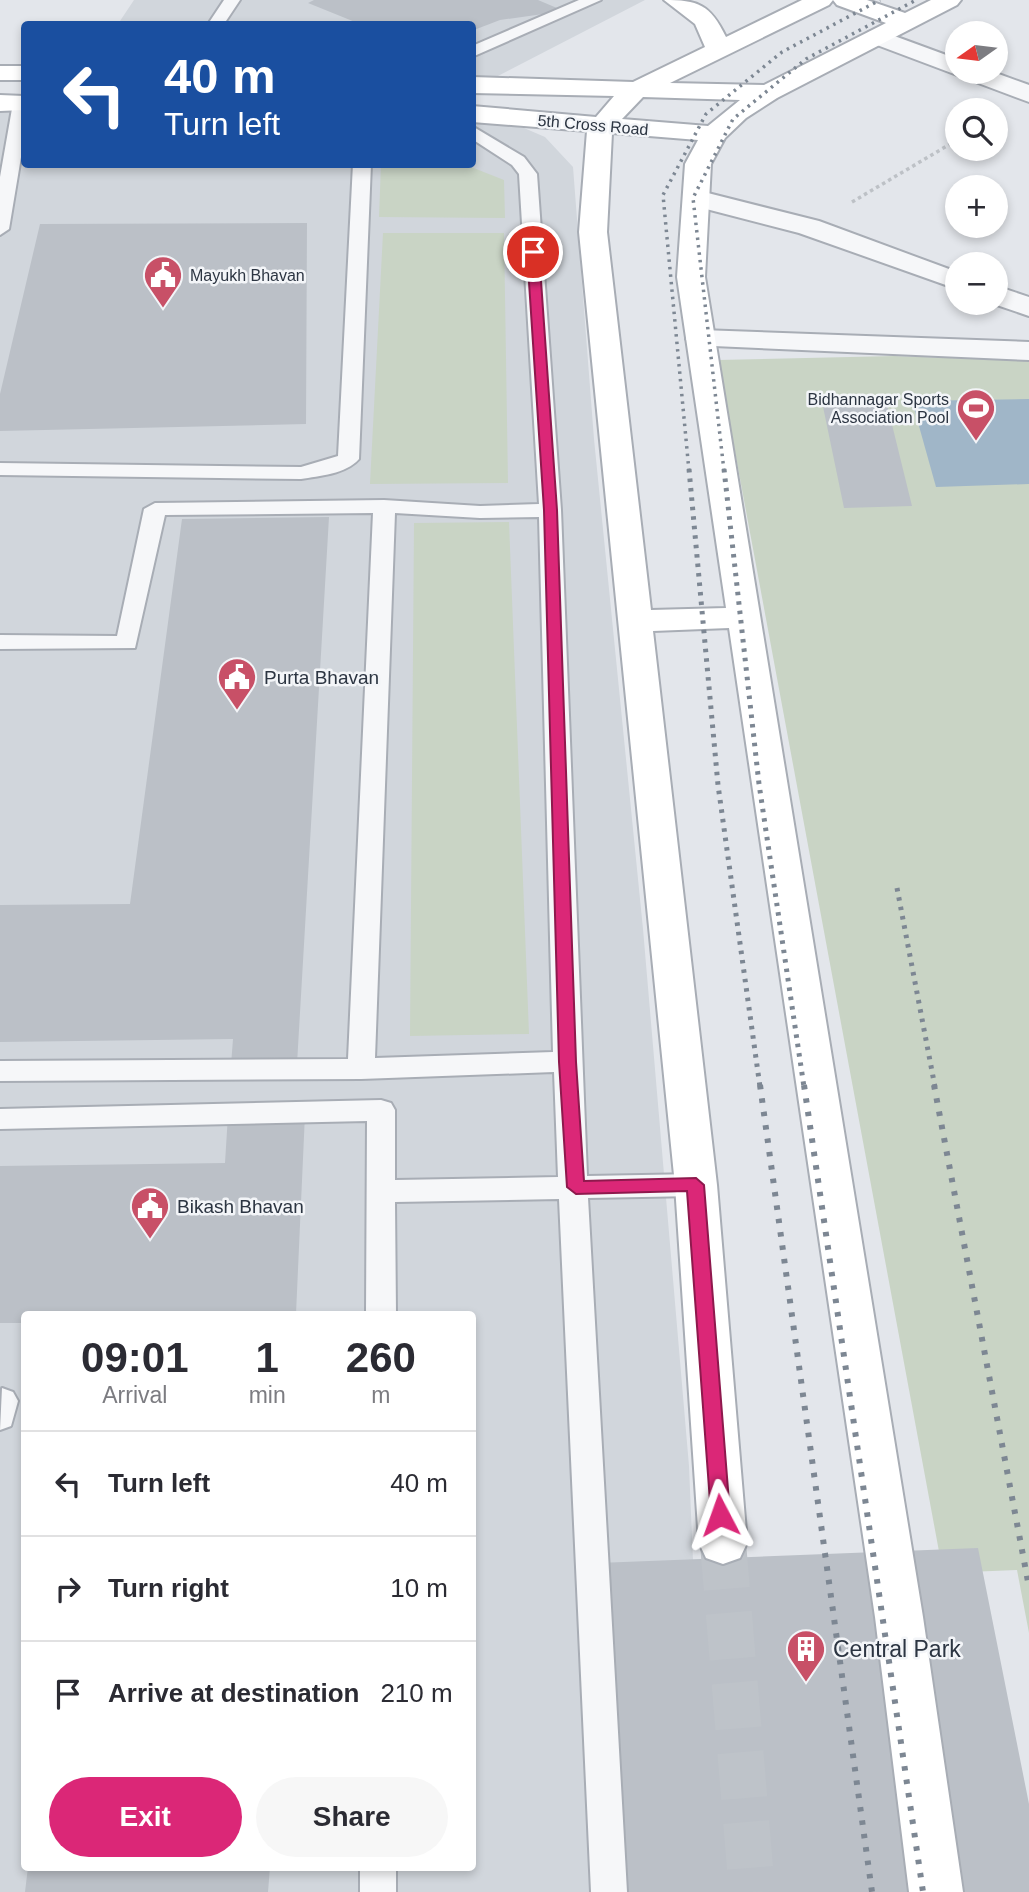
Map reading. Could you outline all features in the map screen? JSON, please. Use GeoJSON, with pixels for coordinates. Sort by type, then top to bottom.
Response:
{"type":"FeatureCollection","features":[{"type":"Feature","properties":{"kind":"main road"},"geometry":{"type":"LineString","coordinates":[[676,0],[698,10],[710,28],[719,50]]}},
{"type":"Feature","properties":{"kind":"main road"},"geometry":{"type":"LineString","coordinates":[[723,1543],[696,1185],[593,232],[601,126],[638,89],[821,0]]}},
{"type":"Feature","properties":{"kind":"main road"},"geometry":{"type":"LineString","coordinates":[[845,0],[906,22]]}},
{"type":"Feature","properties":{"kind":"main road"},"geometry":{"type":"LineString","coordinates":[[936,1892],[899,1617],[691,277],[698,163],[714,134],[737,113],[768,93],[949,0]]}},
{"type":"Feature","properties":{"kind":"main road"},"geometry":{"type":"LineString","coordinates":[[0,73],[21,73]]}},
{"type":"Feature","properties":{"kind":"main road"},"geometry":{"type":"LineString","coordinates":[[476,85],[768,93]]}},
{"type":"Feature","properties":{"kind":"main road","name":"5th Cross Road"},"geometry":{"type":"LineString","coordinates":[[476,114],[714,134]]}},
{"type":"Feature","properties":{"kind":"main road"},"geometry":{"type":"LineString","coordinates":[[635,621],[744,618]]}},
{"type":"Feature","properties":{"kind":"street"},"geometry":{"type":"LineString","coordinates":[[878,37],[945,62]]}},
{"type":"Feature","properties":{"kind":"street"},"geometry":{"type":"LineString","coordinates":[[1003,84],[1029,94]]}},
{"type":"Feature","properties":{"kind":"street"},"geometry":{"type":"LineString","coordinates":[[696,198],[809,227],[945,277]]}},
{"type":"Feature","properties":{"kind":"street"},"geometry":{"type":"LineString","coordinates":[[1008,299],[1029,307]]}},
{"type":"Feature","properties":{"kind":"street"},"geometry":{"type":"LineString","coordinates":[[701,339],[1029,351]]}},
{"type":"Feature","properties":{"kind":"lane"},"geometry":{"type":"LineString","coordinates":[[218,21],[232,0]]}},
{"type":"Feature","properties":{"kind":"lane"},"geometry":{"type":"LineString","coordinates":[[476,50],[593,0]]}},
{"type":"Feature","properties":{"kind":"lane"},"geometry":{"type":"LineString","coordinates":[[0,229],[16,103]]}},
{"type":"Feature","properties":{"kind":"lane"},"geometry":{"type":"LineString","coordinates":[[476,134],[518,161],[528,174],[550,510],[568,1062],[609,1892]]}},
{"type":"Feature","properties":{"kind":"lane"},"geometry":{"type":"LineString","coordinates":[[0,469],[301,473],[331,467],[348,459],[362,168]]}},
{"type":"Feature","properties":{"kind":"lane"},"geometry":{"type":"LineString","coordinates":[[0,642],[127,643],[155,509],[384,506],[480,512],[550,510]]}},
{"type":"Feature","properties":{"kind":"lane"},"geometry":{"type":"LineString","coordinates":[[361,1069],[384,506]]}},
{"type":"Feature","properties":{"kind":"lane"},"geometry":{"type":"LineString","coordinates":[[0,1071],[361,1069],[568,1062]]}},
{"type":"Feature","properties":{"kind":"lane"},"geometry":{"type":"LineString","coordinates":[[0,1119],[381,1110],[381,1311]]}},
{"type":"Feature","properties":{"kind":"lane"},"geometry":{"type":"LineString","coordinates":[[381,1191],[696,1185]]}},
{"type":"Feature","properties":{"kind":"lane"},"geometry":{"type":"LineString","coordinates":[[378,1871],[378,1892]]}},
{"type":"Feature","properties":{"kind":"path"},"geometry":{"type":"LineString","coordinates":[[809,227],[945,147]]}},
{"type":"Feature","properties":{"kind":"shaded area"},"geometry":{"type":"Polygon","coordinates":[[[134,0],[645,0],[496,77],[476,77],[476,21],[120,21],[134,0]]]}},
{"type":"Feature","properties":{"kind":"shaded area"},"geometry":{"type":"Polygon","coordinates":[[[0,109],[21,110],[21,168],[476,168],[476,120],[524,128],[545,137],[573,167],[594,439],[643,929],[689,1466],[707,1892],[0,1892],[0,109]]]}},
{"type":"Feature","properties":{"kind":"green space"},"geometry":{"type":"Polygon","coordinates":[[[381,168],[474,168],[504,180],[505,218],[379,217],[381,168]]]}},
{"type":"Feature","properties":{"kind":"green space"},"geometry":{"type":"Polygon","coordinates":[[[383,233],[504,233],[508,483],[370,484],[383,233]]]}},
{"type":"Feature","properties":{"kind":"green space"},"geometry":{"type":"Polygon","coordinates":[[[894,356],[1029,361],[1029,1633],[1017,1570],[943,1573],[718,360],[894,356]]]}},
{"type":"Feature","properties":{"kind":"green space"},"geometry":{"type":"Polygon","coordinates":[[[509,522],[529,1034],[410,1036],[414,523],[509,522]]]}},
{"type":"Feature","properties":{"kind":"water","name":"Bidhannagar Sports Association Pool"},"geometry":{"type":"Polygon","coordinates":[[[1029,399],[1029,484],[936,487],[912,401],[1029,399]]]}},
{"type":"Feature","properties":{"kind":"building"},"geometry":{"type":"Polygon","coordinates":[[[314,0],[538,0],[564,11],[500,20],[476,29],[476,21],[353,21],[308,3],[314,0]]]}},
{"type":"Feature","properties":{"kind":"building","name":"Mayukh Bhavan"},"geometry":{"type":"Polygon","coordinates":[[[307,223],[306,424],[0,431],[0,394],[40,224],[307,223]]]}},
{"type":"Feature","properties":{"kind":"building"},"geometry":{"type":"Polygon","coordinates":[[[885,396],[912,506],[844,508],[821,397],[885,396]]]}},
{"type":"Feature","properties":{"kind":"building","name":"Purta Bhavan"},"geometry":{"type":"Polygon","coordinates":[[[329,517],[297,1064],[231,1065],[233,1039],[0,1042],[0,905],[130,904],[182,519],[329,517]]]}},
{"type":"Feature","properties":{"kind":"building","name":"Bikash Bhavan"},"geometry":{"type":"Polygon","coordinates":[[[305,1114],[296,1311],[21,1311],[21,1323],[0,1323],[0,1166],[225,1163],[228,1115],[305,1114]]]}},
{"type":"Feature","properties":{"kind":"building","name":"Central Park"},"geometry":{"type":"Polygon","coordinates":[[[978,1548],[1029,1804],[1029,1892],[623,1892],[598,1563],[978,1548]]]}},
{"type":"Feature","properties":{"kind":"building"},"geometry":{"type":"Polygon","coordinates":[[[28,1871],[270,1871],[268,1892],[25,1892],[28,1871]]]}},
{"type":"Feature","properties":{"kind":"tunnel"},"geometry":{"type":"LineString","coordinates":[[723,1543],[752,1892]]}},
{"type":"Feature","properties":{"kind":"railway"},"geometry":{"type":"LineString","coordinates":[[689,471],[663,195],[706,114],[782,52],[880,0]]}},
{"type":"Feature","properties":{"kind":"railway"},"geometry":{"type":"LineString","coordinates":[[724,471],[693,198],[733,119],[806,59],[916,0]]}},
{"type":"Feature","properties":{"kind":"railway"},"geometry":{"type":"LineString","coordinates":[[689,469],[718,785],[760,1087]]}},
{"type":"Feature","properties":{"kind":"railway"},"geometry":{"type":"LineString","coordinates":[[724,469],[759,784],[804,1087]]}},
{"type":"Feature","properties":{"kind":"railway"},"geometry":{"type":"LineString","coordinates":[[897,888],[935,1087]]}},
{"type":"Feature","properties":{"kind":"railway"},"geometry":{"type":"LineString","coordinates":[[760,1085],[872,1892]]}},
{"type":"Feature","properties":{"kind":"railway"},"geometry":{"type":"LineString","coordinates":[[804,1085],[923,1892]]}},
{"type":"Feature","properties":{"kind":"railway"},"geometry":{"type":"LineString","coordinates":[[934,1085],[1029,1587]]}},
{"type":"Feature","properties":{"kind":"place","name":"Mayukh Bhavan"},"geometry":{"type":"Point","coordinates":[163,309]}},
{"type":"Feature","properties":{"kind":"place","name":"Bidhannagar Sports Association Pool"},"geometry":{"type":"Point","coordinates":[976,442]}},
{"type":"Feature","properties":{"kind":"place","name":"Purta Bhavan"},"geometry":{"type":"Point","coordinates":[237,711]}},
{"type":"Feature","properties":{"kind":"place","name":"Bikash Bhavan"},"geometry":{"type":"Point","coordinates":[150,1240]}},
{"type":"Feature","properties":{"kind":"place","name":"Central Park"},"geometry":{"type":"Point","coordinates":[806,1683]}},
{"type":"Feature","properties":{"kind":"route"},"geometry":{"type":"LineString","coordinates":[[533,252],[550,510],[568,1062],[576,1187],[696,1185],[720,1515]]}}]}
